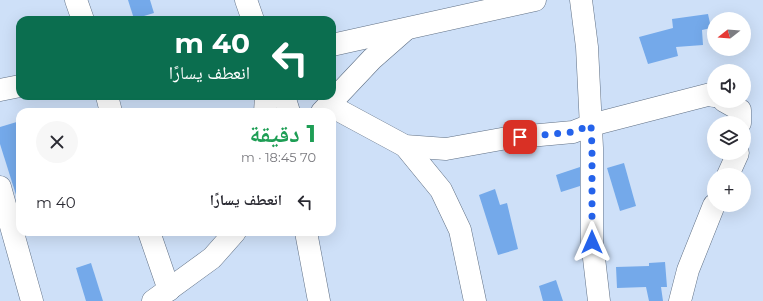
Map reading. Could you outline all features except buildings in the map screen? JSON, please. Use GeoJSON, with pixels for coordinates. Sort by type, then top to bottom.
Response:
{"type":"FeatureCollection","features":[{"type":"Feature","properties":{"kind":"street"},"geometry":{"type":"LineString","coordinates":[[76,0],[82,16]]}},
{"type":"Feature","properties":{"kind":"street"},"geometry":{"type":"LineString","coordinates":[[246,0],[252,16]]}},
{"type":"Feature","properties":{"kind":"street"},"geometry":{"type":"LineString","coordinates":[[336,44],[504,4],[535,0]]}},
{"type":"Feature","properties":{"kind":"street"},"geometry":{"type":"LineString","coordinates":[[581,0],[587,48],[591,125],[592,242],[599,301]]}},
{"type":"Feature","properties":{"kind":"street"},"geometry":{"type":"LineString","coordinates":[[336,97],[372,59],[408,28]]}},
{"type":"Feature","properties":{"kind":"street"},"geometry":{"type":"LineString","coordinates":[[0,90],[16,87]]}},
{"type":"Feature","properties":{"kind":"street"},"geometry":{"type":"LineString","coordinates":[[336,113],[405,146],[446,149],[506,138],[573,132],[591,125],[707,95]]}},
{"type":"Feature","properties":{"kind":"street"},"geometry":{"type":"LineString","coordinates":[[326,108],[334,100]]}},
{"type":"Feature","properties":{"kind":"street"},"geometry":{"type":"LineString","coordinates":[[736,108],[740,110],[740,116]]}},
{"type":"Feature","properties":{"kind":"street"},"geometry":{"type":"LineString","coordinates":[[405,146],[441,190],[460,230],[475,301]]}},
{"type":"Feature","properties":{"kind":"street"},"geometry":{"type":"LineString","coordinates":[[0,187],[13,206],[16,221]]}},
{"type":"Feature","properties":{"kind":"street"},"geometry":{"type":"LineString","coordinates":[[680,301],[688,270],[711,212]]}},
{"type":"Feature","properties":{"kind":"street"},"geometry":{"type":"LineString","coordinates":[[19,236],[32,301]]}},
{"type":"Feature","properties":{"kind":"street"},"geometry":{"type":"LineString","coordinates":[[150,236],[161,296],[212,258],[231,236]]}},
{"type":"Feature","properties":{"kind":"street"},"geometry":{"type":"LineString","coordinates":[[307,236],[319,301]]}},
{"type":"Feature","properties":{"kind":"route"},"geometry":{"type":"LineString","coordinates":[[520,137],[573,132],[591,125],[592,242]]}}]}
